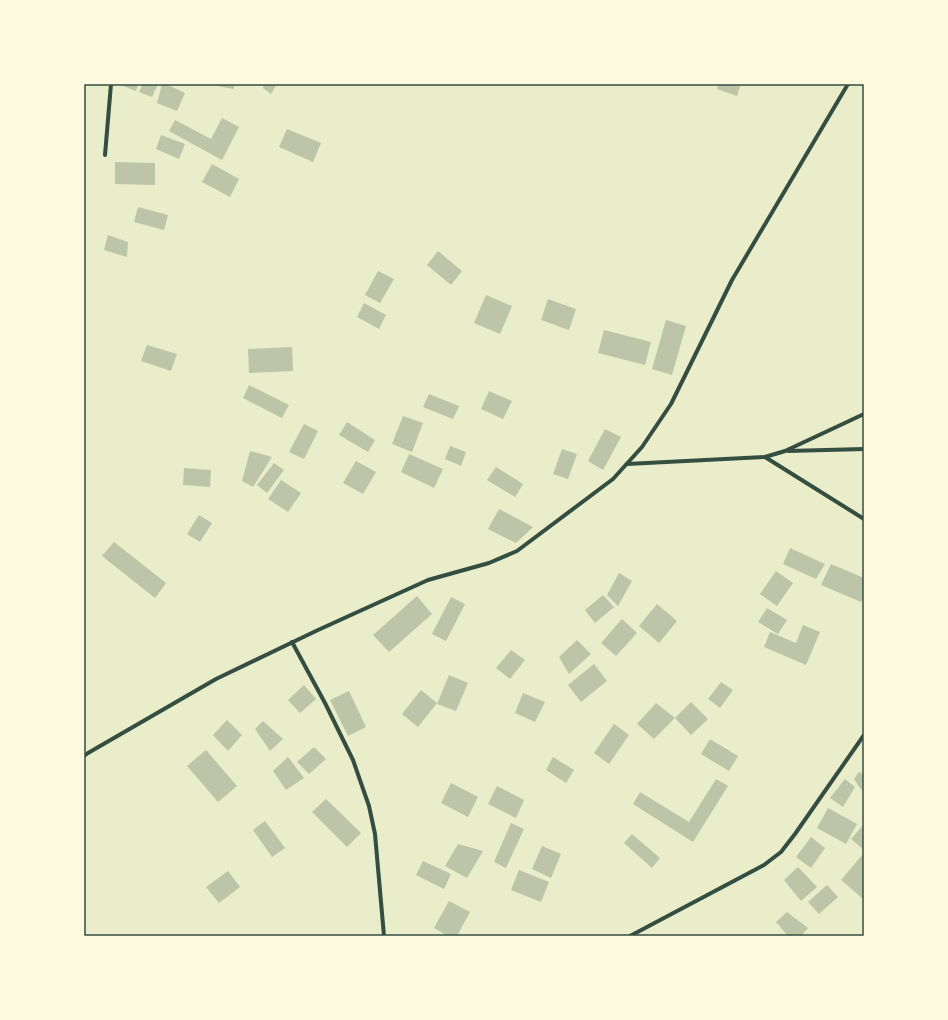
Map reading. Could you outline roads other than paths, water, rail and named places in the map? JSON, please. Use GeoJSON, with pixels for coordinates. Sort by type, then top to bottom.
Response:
{"type":"FeatureCollection","features":[{"type":"Feature","properties":{"kind":"street"},"geometry":{"type":"LineString","coordinates":[[105,155],[111,84]]}},
{"type":"Feature","properties":{"kind":"street"},"geometry":{"type":"LineString","coordinates":[[84,756],[216,679],[292,642],[428,580],[489,563],[518,551],[613,479],[642,447],[671,404],[732,280],[848,84]]}},
{"type":"Feature","properties":{"kind":"street"},"geometry":{"type":"LineString","coordinates":[[626,464],[765,457],[785,451],[864,414]]}},
{"type":"Feature","properties":{"kind":"street"},"geometry":{"type":"LineString","coordinates":[[785,451],[864,449]]}},
{"type":"Feature","properties":{"kind":"street"},"geometry":{"type":"LineString","coordinates":[[765,457],[864,519]]}},
{"type":"Feature","properties":{"kind":"street"},"geometry":{"type":"LineString","coordinates":[[292,642],[353,760],[369,806],[375,834],[384,936]]}},
{"type":"Feature","properties":{"kind":"street"},"geometry":{"type":"LineString","coordinates":[[630,936],[764,865],[781,852],[864,735]]}}]}
